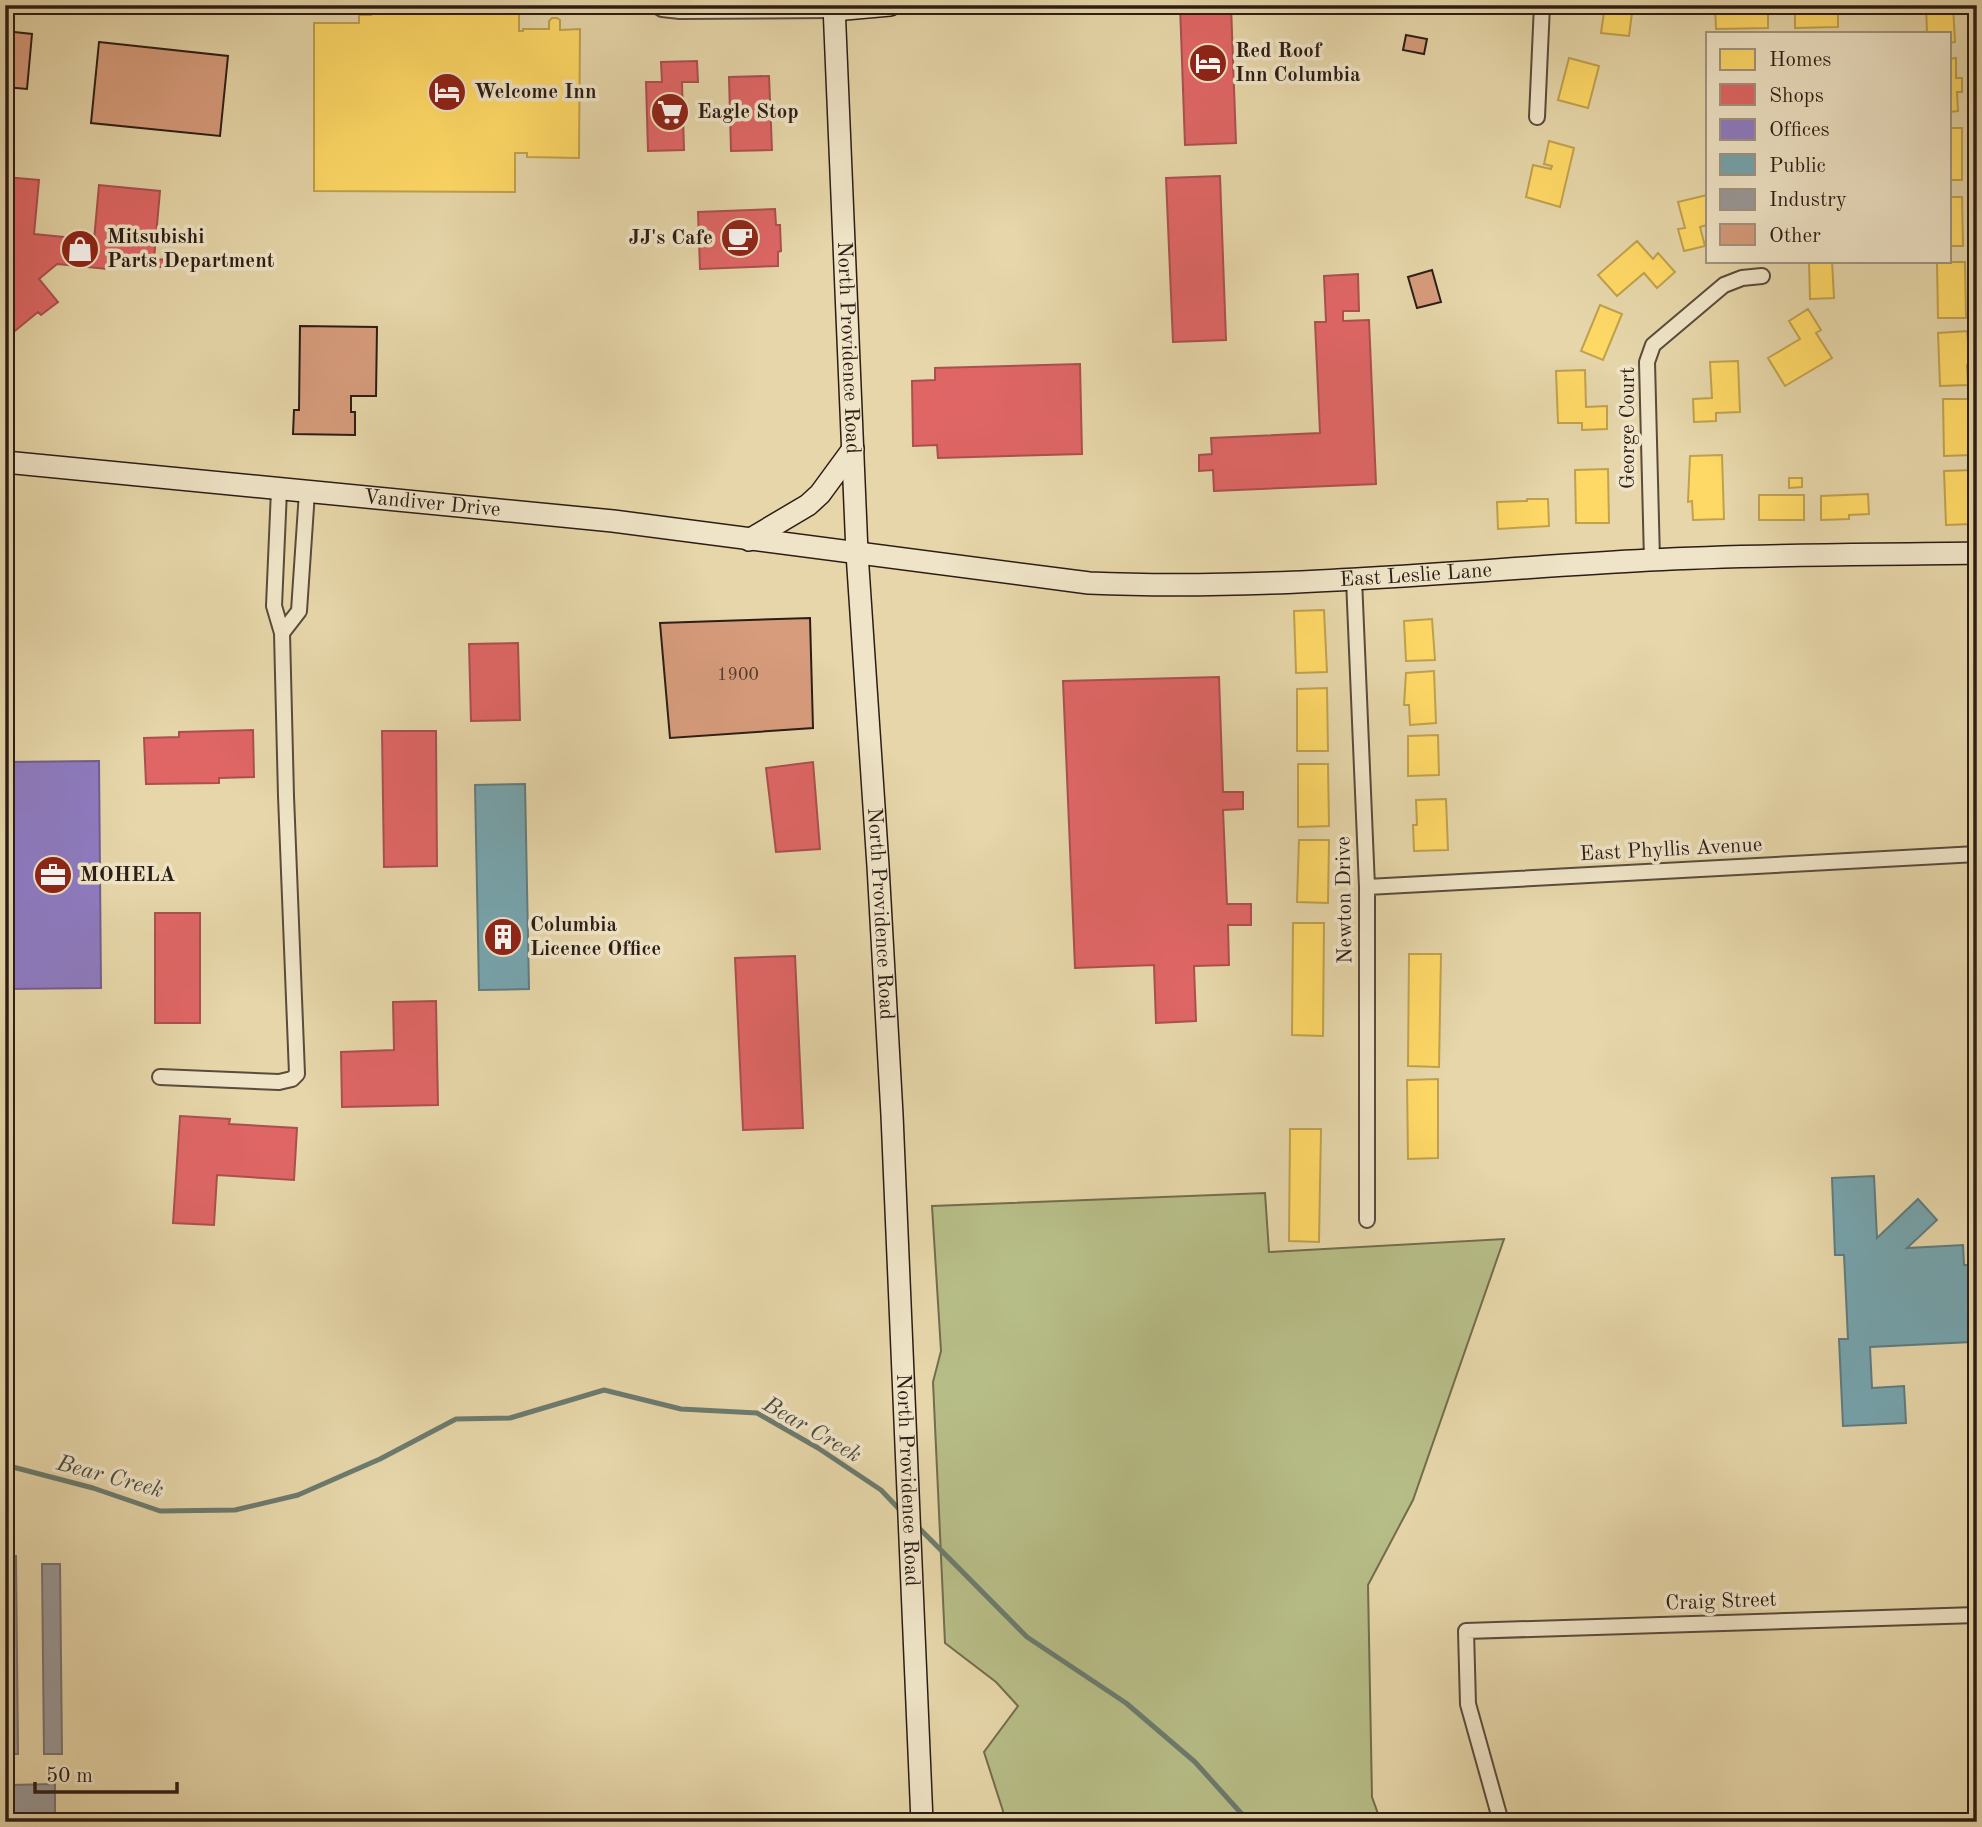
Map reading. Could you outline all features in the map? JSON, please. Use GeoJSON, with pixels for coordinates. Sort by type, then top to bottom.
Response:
{"type":"FeatureCollection","features":[{"type":"Feature","properties":{"kind":"street"},"geometry":{"type":"LineString","coordinates":[[656,5],[662,9],[680,11],[890,5]]}},
{"type":"Feature","properties":{"kind":"street"},"geometry":{"type":"LineString","coordinates":[[1537,117],[1542,5]]}},
{"type":"Feature","properties":{"kind":"street","name":"North Providence Road"},"geometry":{"type":"LineString","coordinates":[[834,8],[857,553],[878,866],[922,1813]]}},
{"type":"Feature","properties":{"kind":"street","name":"George Court"},"geometry":{"type":"LineString","coordinates":[[1651,560],[1647,362],[1653,345],[1724,285],[1742,278],[1762,276]]}},
{"type":"Feature","properties":{"kind":"street"},"geometry":{"type":"LineString","coordinates":[[749,540],[814,499],[853,449]]}},
{"type":"Feature","properties":{"kind":"street","name":"Vandiver Drive"},"geometry":{"type":"LineString","coordinates":[[5,462],[613,521],[857,553]]}},
{"type":"Feature","properties":{"kind":"street"},"geometry":{"type":"LineString","coordinates":[[160,1077],[279,1083],[292,1079],[297,1074],[282,633],[274,606],[279,490]]}},
{"type":"Feature","properties":{"kind":"street"},"geometry":{"type":"LineString","coordinates":[[282,633],[299,611],[307,492]]}},
{"type":"Feature","properties":{"kind":"street","name":"East Leslie Lane"},"geometry":{"type":"LineString","coordinates":[[857,553],[1102,584],[1166,586],[1354,579],[1651,560],[1977,553]]}},
{"type":"Feature","properties":{"kind":"street","name":"Newton Drive"},"geometry":{"type":"LineString","coordinates":[[1354,579],[1367,887],[1367,1220]]}},
{"type":"Feature","properties":{"kind":"street","name":"East Phyllis Avenue"},"geometry":{"type":"LineString","coordinates":[[1367,887],[1977,854]]}},
{"type":"Feature","properties":{"kind":"street","name":"Craig Street"},"geometry":{"type":"LineString","coordinates":[[1501,1822],[1468,1704],[1466,1630],[1977,1615]]}},
{"type":"Feature","properties":{"kind":"green space"},"geometry":{"type":"Polygon","coordinates":[[[1265,1193],[1269,1252],[1504,1239],[1413,1500],[1368,1585],[1372,1797],[1381,1822],[1002,1822],[1003,1811],[984,1752],[1018,1706],[996,1682],[945,1643],[933,1382],[941,1351],[932,1206],[1265,1193]]]}},
{"type":"Feature","properties":{"kind":"building: Homes","name":"Welcome Inn"},"geometry":{"type":"Polygon","coordinates":[[[371,5],[389,5],[389,14],[400,14],[400,5],[519,5],[519,31],[549,29],[549,21],[552,18],[560,20],[560,30],[580,29],[579,158],[527,157],[527,153],[515,153],[515,192],[314,191],[314,23],[359,23],[359,15],[371,15],[371,5]]]}},
{"type":"Feature","properties":{"kind":"building: Homes"},"geometry":{"type":"Polygon","coordinates":[[[1598,5],[1633,5],[1629,36],[1601,33],[1604,12],[1598,11],[1598,5]]]}},
{"type":"Feature","properties":{"kind":"building: Homes"},"geometry":{"type":"Polygon","coordinates":[[[1715,5],[1768,5],[1768,28],[1716,29],[1715,5]]]}},
{"type":"Feature","properties":{"kind":"building: Homes"},"geometry":{"type":"Polygon","coordinates":[[[1795,5],[1838,5],[1838,27],[1795,28],[1795,5]]]}},
{"type":"Feature","properties":{"kind":"building: Homes"},"geometry":{"type":"Polygon","coordinates":[[[1926,5],[1953,5],[1955,42],[1951,43],[1951,32],[1927,32],[1926,5]]]}},
{"type":"Feature","properties":{"kind":"building: Homes"},"geometry":{"type":"Polygon","coordinates":[[[1569,58],[1599,66],[1588,108],[1558,100],[1569,58]]]}},
{"type":"Feature","properties":{"kind":"building: Homes"},"geometry":{"type":"Polygon","coordinates":[[[1956,58],[1956,78],[1962,78],[1962,92],[1957,92],[1958,111],[1951,112],[1951,59],[1956,58]]]}},
{"type":"Feature","properties":{"kind":"building: Homes"},"geometry":{"type":"Polygon","coordinates":[[[1951,128],[1962,128],[1962,180],[1951,180],[1951,128]]]}},
{"type":"Feature","properties":{"kind":"building: Homes"},"geometry":{"type":"Polygon","coordinates":[[[1549,141],[1574,148],[1560,207],[1526,197],[1533,165],[1551,169],[1552,166],[1544,164],[1549,141]]]}},
{"type":"Feature","properties":{"kind":"building: Homes"},"geometry":{"type":"Polygon","coordinates":[[[1706,195],[1706,225],[1700,227],[1705,246],[1684,251],[1678,229],[1685,228],[1678,202],[1706,195]]]}},
{"type":"Feature","properties":{"kind":"building: Homes"},"geometry":{"type":"Polygon","coordinates":[[[1951,197],[1962,197],[1963,246],[1951,246],[1951,197]]]}},
{"type":"Feature","properties":{"kind":"building: Homes"},"geometry":{"type":"Polygon","coordinates":[[[1637,241],[1653,259],[1658,253],[1675,272],[1657,288],[1644,273],[1617,296],[1598,275],[1637,241]]]}},
{"type":"Feature","properties":{"kind":"building: Homes"},"geometry":{"type":"Polygon","coordinates":[[[1809,262],[1832,262],[1834,298],[1810,299],[1809,262]]]}},
{"type":"Feature","properties":{"kind":"building: Homes"},"geometry":{"type":"Polygon","coordinates":[[[1937,262],[1965,262],[1966,318],[1938,318],[1937,262]]]}},
{"type":"Feature","properties":{"kind":"building: Homes"},"geometry":{"type":"Polygon","coordinates":[[[1600,305],[1622,314],[1603,360],[1581,351],[1600,305]]]}},
{"type":"Feature","properties":{"kind":"building: Homes"},"geometry":{"type":"Polygon","coordinates":[[[1808,309],[1821,330],[1816,333],[1832,358],[1785,386],[1768,358],[1800,339],[1789,321],[1808,309]]]}},
{"type":"Feature","properties":{"kind":"building: Homes"},"geometry":{"type":"Polygon","coordinates":[[[1967,331],[1970,364],[1967,365],[1968,385],[1940,386],[1938,333],[1967,331]]]}},
{"type":"Feature","properties":{"kind":"building: Homes"},"geometry":{"type":"Polygon","coordinates":[[[1738,361],[1740,412],[1716,413],[1716,421],[1694,422],[1693,399],[1712,398],[1710,362],[1738,361]]]}},
{"type":"Feature","properties":{"kind":"building: Homes"},"geometry":{"type":"Polygon","coordinates":[[[1585,370],[1586,407],[1607,406],[1607,429],[1582,430],[1582,423],[1558,423],[1556,371],[1585,370]]]}},
{"type":"Feature","properties":{"kind":"building: Homes"},"geometry":{"type":"Polygon","coordinates":[[[1943,399],[1969,399],[1972,417],[1971,455],[1944,456],[1943,399]]]}},
{"type":"Feature","properties":{"kind":"building: Homes"},"geometry":{"type":"Polygon","coordinates":[[[1722,455],[1724,519],[1693,520],[1692,501],[1688,502],[1690,456],[1722,455]]]}},
{"type":"Feature","properties":{"kind":"building: Homes"},"geometry":{"type":"Polygon","coordinates":[[[1608,469],[1609,523],[1576,523],[1575,470],[1608,469]]]}},
{"type":"Feature","properties":{"kind":"building: Homes"},"geometry":{"type":"Polygon","coordinates":[[[1974,470],[1972,524],[1946,525],[1944,471],[1974,470]]]}},
{"type":"Feature","properties":{"kind":"building: Homes"},"geometry":{"type":"Polygon","coordinates":[[[1789,478],[1802,478],[1802,487],[1789,488],[1789,478]]]}},
{"type":"Feature","properties":{"kind":"building: Homes"},"geometry":{"type":"Polygon","coordinates":[[[1868,494],[1869,514],[1849,515],[1849,519],[1821,520],[1821,496],[1868,494]]]}},
{"type":"Feature","properties":{"kind":"building: Homes"},"geometry":{"type":"Polygon","coordinates":[[[1759,495],[1804,495],[1804,520],[1759,520],[1759,495]]]}},
{"type":"Feature","properties":{"kind":"building: Homes"},"geometry":{"type":"Polygon","coordinates":[[[1548,499],[1549,526],[1498,529],[1497,502],[1548,499]]]}},
{"type":"Feature","properties":{"kind":"building: Homes"},"geometry":{"type":"Polygon","coordinates":[[[1324,610],[1327,672],[1296,673],[1294,611],[1324,610]]]}},
{"type":"Feature","properties":{"kind":"building: Homes"},"geometry":{"type":"Polygon","coordinates":[[[1432,619],[1435,660],[1406,661],[1404,621],[1432,619]]]}},
{"type":"Feature","properties":{"kind":"building: Homes"},"geometry":{"type":"Polygon","coordinates":[[[1434,671],[1436,723],[1410,725],[1409,705],[1404,705],[1406,673],[1434,671]]]}},
{"type":"Feature","properties":{"kind":"building: Homes"},"geometry":{"type":"Polygon","coordinates":[[[1327,688],[1328,751],[1297,751],[1297,689],[1327,688]]]}},
{"type":"Feature","properties":{"kind":"building: Homes"},"geometry":{"type":"Polygon","coordinates":[[[1438,735],[1439,775],[1408,776],[1408,736],[1438,735]]]}},
{"type":"Feature","properties":{"kind":"building: Homes"},"geometry":{"type":"Polygon","coordinates":[[[1298,764],[1328,764],[1329,826],[1298,827],[1298,764]]]}},
{"type":"Feature","properties":{"kind":"building: Homes"},"geometry":{"type":"Polygon","coordinates":[[[1446,799],[1448,850],[1414,851],[1416,800],[1446,799]]]}},
{"type":"Feature","properties":{"kind":"building: Homes"},"geometry":{"type":"Polygon","coordinates":[[[1299,840],[1329,840],[1328,903],[1297,902],[1299,840]]]}},
{"type":"Feature","properties":{"kind":"building: Homes"},"geometry":{"type":"Polygon","coordinates":[[[1293,923],[1324,923],[1323,1036],[1292,1035],[1293,923]]]}},
{"type":"Feature","properties":{"kind":"building: Homes"},"geometry":{"type":"Polygon","coordinates":[[[1409,954],[1441,954],[1439,1067],[1408,1066],[1409,954]]]}},
{"type":"Feature","properties":{"kind":"building: Homes"},"geometry":{"type":"Polygon","coordinates":[[[1438,1079],[1438,1158],[1408,1159],[1407,1080],[1438,1079]]]}},
{"type":"Feature","properties":{"kind":"building: Homes"},"geometry":{"type":"Polygon","coordinates":[[[1290,1129],[1321,1129],[1319,1242],[1289,1241],[1290,1129]]]}},
{"type":"Feature","properties":{"kind":"building: Shops"},"geometry":{"type":"Polygon","coordinates":[[[1180,5],[1231,5],[1236,143],[1185,145],[1180,5]]]}},
{"type":"Feature","properties":{"kind":"building: Shops"},"geometry":{"type":"Polygon","coordinates":[[[697,61],[698,82],[682,82],[684,150],[648,151],[646,82],[662,82],[661,62],[697,61]]]}},
{"type":"Feature","properties":{"kind":"building: Shops"},"geometry":{"type":"Polygon","coordinates":[[[769,76],[772,150],[731,151],[729,77],[769,76]]]}},
{"type":"Feature","properties":{"kind":"building: Shops"},"geometry":{"type":"Polygon","coordinates":[[[1220,176],[1226,340],[1173,342],[1166,178],[1220,176]]]}},
{"type":"Feature","properties":{"kind":"building: Shops","name":"Mitsubishi Parts Department"},"geometry":{"type":"Polygon","coordinates":[[[5,177],[39,180],[34,234],[94,240],[99,185],[160,191],[154,259],[169,260],[168,268],[108,259],[107,269],[57,264],[39,279],[58,302],[41,315],[38,312],[10,335],[5,330],[5,177]]]}},
{"type":"Feature","properties":{"kind":"building: Shops","name":"JJ's Cafe"},"geometry":{"type":"Polygon","coordinates":[[[775,209],[776,225],[780,225],[781,251],[778,252],[778,266],[700,269],[698,212],[775,209]]]}},
{"type":"Feature","properties":{"kind":"building: Shops"},"geometry":{"type":"Polygon","coordinates":[[[1358,274],[1359,311],[1343,311],[1343,321],[1369,320],[1376,484],[1214,491],[1213,470],[1199,471],[1199,455],[1212,454],[1211,438],[1320,433],[1315,322],[1326,322],[1324,276],[1358,274]]]}},
{"type":"Feature","properties":{"kind":"building: Shops"},"geometry":{"type":"Polygon","coordinates":[[[1080,364],[1082,454],[938,458],[937,445],[913,446],[912,381],[935,380],[935,368],[1080,364]]]}},
{"type":"Feature","properties":{"kind":"building: Shops"},"geometry":{"type":"Polygon","coordinates":[[[518,643],[520,720],[471,721],[469,644],[518,643]]]}},
{"type":"Feature","properties":{"kind":"building: Shops"},"geometry":{"type":"Polygon","coordinates":[[[1219,677],[1223,792],[1243,792],[1243,809],[1223,810],[1227,904],[1251,904],[1251,925],[1228,925],[1229,965],[1194,966],[1196,1021],[1156,1023],[1154,965],[1075,968],[1063,681],[1219,677]]]}},
{"type":"Feature","properties":{"kind":"building: Shops"},"geometry":{"type":"Polygon","coordinates":[[[253,730],[254,777],[219,778],[219,783],[146,784],[144,738],[179,737],[179,732],[253,730]]]}},
{"type":"Feature","properties":{"kind":"building: Shops"},"geometry":{"type":"Polygon","coordinates":[[[382,731],[436,731],[437,866],[384,867],[382,731]]]}},
{"type":"Feature","properties":{"kind":"building: Shops"},"geometry":{"type":"Polygon","coordinates":[[[813,762],[820,849],[776,852],[766,768],[813,762]]]}},
{"type":"Feature","properties":{"kind":"building: Shops"},"geometry":{"type":"Polygon","coordinates":[[[155,913],[200,913],[200,1023],[155,1023],[155,913]]]}},
{"type":"Feature","properties":{"kind":"building: Shops"},"geometry":{"type":"Polygon","coordinates":[[[795,956],[803,1128],[743,1130],[735,958],[795,956]]]}},
{"type":"Feature","properties":{"kind":"building: Shops"},"geometry":{"type":"Polygon","coordinates":[[[436,1001],[438,1105],[342,1107],[341,1052],[394,1050],[393,1002],[436,1001]]]}},
{"type":"Feature","properties":{"kind":"building: Shops"},"geometry":{"type":"Polygon","coordinates":[[[180,1116],[230,1119],[229,1124],[297,1128],[294,1180],[217,1175],[214,1225],[173,1223],[180,1116]]]}},
{"type":"Feature","properties":{"kind":"building: Offices","name":"MOHELA"},"geometry":{"type":"Polygon","coordinates":[[[99,761],[101,988],[5,989],[5,762],[99,761]]]}},
{"type":"Feature","properties":{"kind":"building: Public","name":"Columbia Licence Office"},"geometry":{"type":"Polygon","coordinates":[[[525,784],[529,989],[479,990],[475,785],[525,784]]]}},
{"type":"Feature","properties":{"kind":"building: Public"},"geometry":{"type":"Polygon","coordinates":[[[1874,1176],[1877,1238],[1918,1199],[1937,1220],[1907,1248],[1963,1245],[1964,1265],[1970,1265],[1971,1287],[1976,1286],[1977,1325],[1970,1326],[1971,1342],[1870,1347],[1872,1388],[1904,1386],[1906,1423],[1843,1426],[1839,1339],[1848,1339],[1844,1255],[1835,1255],[1832,1178],[1874,1176]]]}},
{"type":"Feature","properties":{"kind":"building: Industry"},"geometry":{"type":"Polygon","coordinates":[[[5,1556],[16,1556],[18,1754],[5,1754],[5,1556]]]}},
{"type":"Feature","properties":{"kind":"building: Industry"},"geometry":{"type":"Polygon","coordinates":[[[42,1564],[60,1564],[62,1754],[44,1754],[42,1564]]]}},
{"type":"Feature","properties":{"kind":"building: Industry"},"geometry":{"type":"Polygon","coordinates":[[[55,1784],[55,1822],[10,1822],[9,1785],[55,1784]]]}},
{"type":"Feature","properties":{"kind":"building: Other"},"geometry":{"type":"Polygon","coordinates":[[[5,31],[32,34],[27,89],[5,87],[5,31]]]}},
{"type":"Feature","properties":{"kind":"building: Other"},"geometry":{"type":"Polygon","coordinates":[[[1406,35],[1427,39],[1424,54],[1403,50],[1406,35]]]}},
{"type":"Feature","properties":{"kind":"building: Other"},"geometry":{"type":"Polygon","coordinates":[[[99,42],[228,56],[220,136],[91,123],[99,42]]]}},
{"type":"Feature","properties":{"kind":"building: Other"},"geometry":{"type":"Polygon","coordinates":[[[1432,270],[1441,302],[1417,308],[1408,277],[1432,270]]]}},
{"type":"Feature","properties":{"kind":"building: Other"},"geometry":{"type":"Polygon","coordinates":[[[300,326],[377,327],[376,396],[351,396],[351,412],[355,412],[355,435],[293,434],[294,410],[299,410],[300,326]]]}},
{"type":"Feature","properties":{"kind":"building: Other"},"geometry":{"type":"Polygon","coordinates":[[[810,618],[813,728],[670,738],[660,623],[810,618]]]}},
{"type":"Feature","properties":{"kind":"waterway","name":"Bear Creek"},"geometry":{"type":"LineString","coordinates":[[5,1465],[93,1488],[160,1511],[235,1510],[298,1495],[380,1459],[456,1419],[510,1418],[604,1390],[681,1409],[757,1413],[818,1448],[881,1490],[901,1511]]}},
{"type":"Feature","properties":{"kind":"waterway","name":"Bear Creek"},"geometry":{"type":"LineString","coordinates":[[916,1525],[1027,1637],[1126,1703],[1195,1762],[1249,1822]]}},
{"type":"Feature","properties":{"kind":"place","name":"Red Roof Inn Columbia"},"geometry":{"type":"Point","coordinates":[1208,63]}},
{"type":"Feature","properties":{"kind":"place","name":"Welcome Inn"},"geometry":{"type":"Point","coordinates":[447,92]}},
{"type":"Feature","properties":{"kind":"place","name":"Eagle Stop"},"geometry":{"type":"Point","coordinates":[670,112]}},
{"type":"Feature","properties":{"kind":"place","name":"JJ's Cafe"},"geometry":{"type":"Point","coordinates":[740,238]}},
{"type":"Feature","properties":{"kind":"place","name":"Mitsubishi Parts Department"},"geometry":{"type":"Point","coordinates":[80,249]}},
{"type":"Feature","properties":{"kind":"place","name":"MOHELA"},"geometry":{"type":"Point","coordinates":[53,875]}},
{"type":"Feature","properties":{"kind":"place","name":"Columbia Licence Office"},"geometry":{"type":"Point","coordinates":[503,937]}}]}
